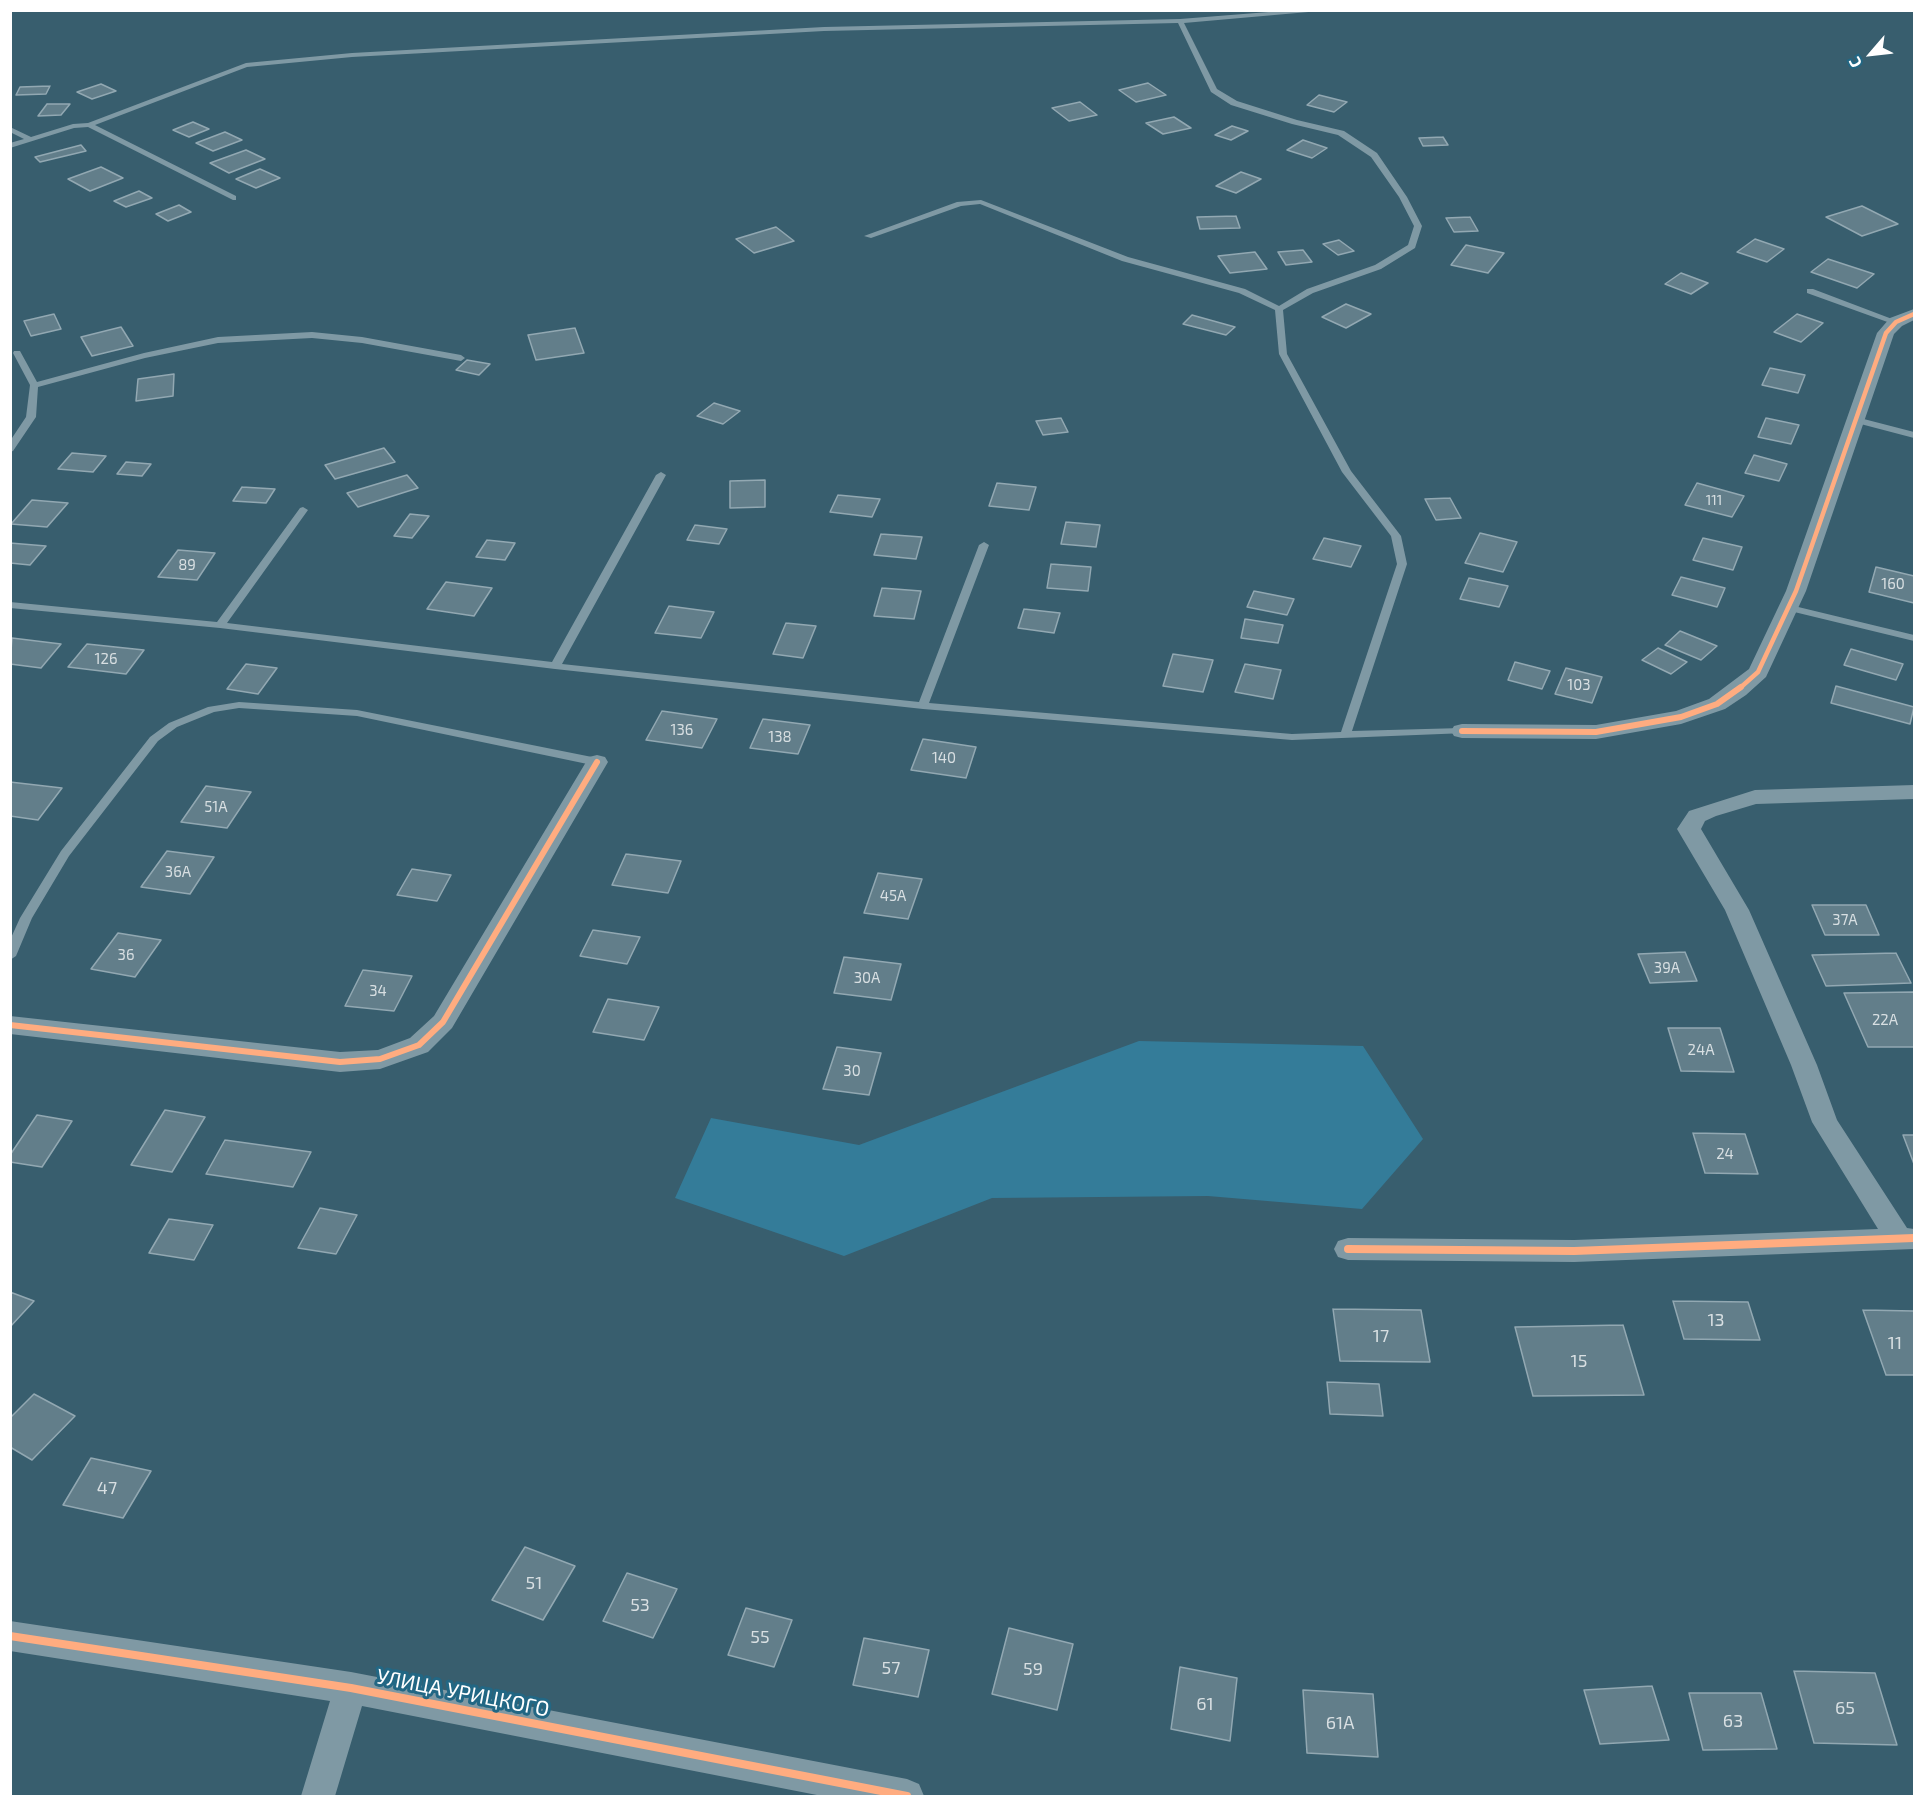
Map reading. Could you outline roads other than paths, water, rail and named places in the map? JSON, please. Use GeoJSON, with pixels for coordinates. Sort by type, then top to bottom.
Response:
{"type":"FeatureCollection","features":[{"type":"Feature","properties":{"kind":"street"},"geometry":{"type":"LineString","coordinates":[[1462,731],[1596,732],[1681,717],[1717,704],[1738,690],[1758,672],[1790,608],[1886,333],[1905,318]]}},
{"type":"Feature","properties":{"kind":"street"},"geometry":{"type":"LineString","coordinates":[[10,1026],[340,1062],[380,1059],[419,1045],[443,1022],[597,762]]}},
{"type":"Feature","properties":{"kind":"street"},"geometry":{"type":"LineString","coordinates":[[1907,1239],[1825,1122],[1804,1065],[1737,910],[1689,829],[1697,816],[1755,798],[1914,792]]}},
{"type":"Feature","properties":{"kind":"street"},"geometry":{"type":"LineString","coordinates":[[1348,1249],[1574,1251],[1907,1239]]}},
{"type":"Feature","properties":{"kind":"street","name":"УЛИЦА УРИЦКОГО"},"geometry":{"type":"LineString","coordinates":[[10,1636],[351,1688],[907,1797]]}},
{"type":"Feature","properties":{"kind":"street"},"geometry":{"type":"LineString","coordinates":[[318,1797],[351,1688]]}},
{"type":"Feature","properties":{"kind":"lane"},"geometry":{"type":"LineString","coordinates":[[10,146],[73,126],[89,125],[246,65],[352,55],[800,30],[1180,21],[1328,10]]}},
{"type":"Feature","properties":{"kind":"lane"},"geometry":{"type":"LineString","coordinates":[[1180,21],[1214,90],[1234,103],[1341,134],[1374,155],[1403,197],[1418,226],[1412,246],[1378,267],[1310,291],[1279,309]]}},
{"type":"Feature","properties":{"kind":"lane"},"geometry":{"type":"LineString","coordinates":[[89,125],[233,198]]}},
{"type":"Feature","properties":{"kind":"lane"},"geometry":{"type":"LineString","coordinates":[[10,129],[31,140]]}},
{"type":"Feature","properties":{"kind":"lane"},"geometry":{"type":"LineString","coordinates":[[868,236],[960,204],[981,202],[1125,259],[1242,291],[1279,309]]}},
{"type":"Feature","properties":{"kind":"lane"},"geometry":{"type":"LineString","coordinates":[[1810,291],[1905,318]]}},
{"type":"Feature","properties":{"kind":"lane"},"geometry":{"type":"LineString","coordinates":[[1279,309],[1283,354],[1347,472],[1396,536],[1402,564],[1345,735]]}},
{"type":"Feature","properties":{"kind":"lane"},"geometry":{"type":"LineString","coordinates":[[34,385],[144,356],[218,340],[312,335],[362,340],[461,358]]}},
{"type":"Feature","properties":{"kind":"lane"},"geometry":{"type":"LineString","coordinates":[[10,449],[31,417],[34,385],[17,353]]}},
{"type":"Feature","properties":{"kind":"lane"},"geometry":{"type":"LineString","coordinates":[[1856,420],[1914,435]]}},
{"type":"Feature","properties":{"kind":"lane"},"geometry":{"type":"LineString","coordinates":[[555,666],[661,475]]}},
{"type":"Feature","properties":{"kind":"lane"},"geometry":{"type":"LineString","coordinates":[[220,626],[303,510]]}},
{"type":"Feature","properties":{"kind":"lane"},"geometry":{"type":"LineString","coordinates":[[923,706],[984,545]]}},
{"type":"Feature","properties":{"kind":"lane"},"geometry":{"type":"LineString","coordinates":[[10,604],[923,706],[1292,737],[1462,731]]}},
{"type":"Feature","properties":{"kind":"lane"},"geometry":{"type":"LineString","coordinates":[[1790,608],[1914,638]]}},
{"type":"Feature","properties":{"kind":"lane"},"geometry":{"type":"LineString","coordinates":[[10,956],[26,918],[65,854],[154,739],[173,725],[212,709],[239,705],[357,713],[597,762]]}}]}
